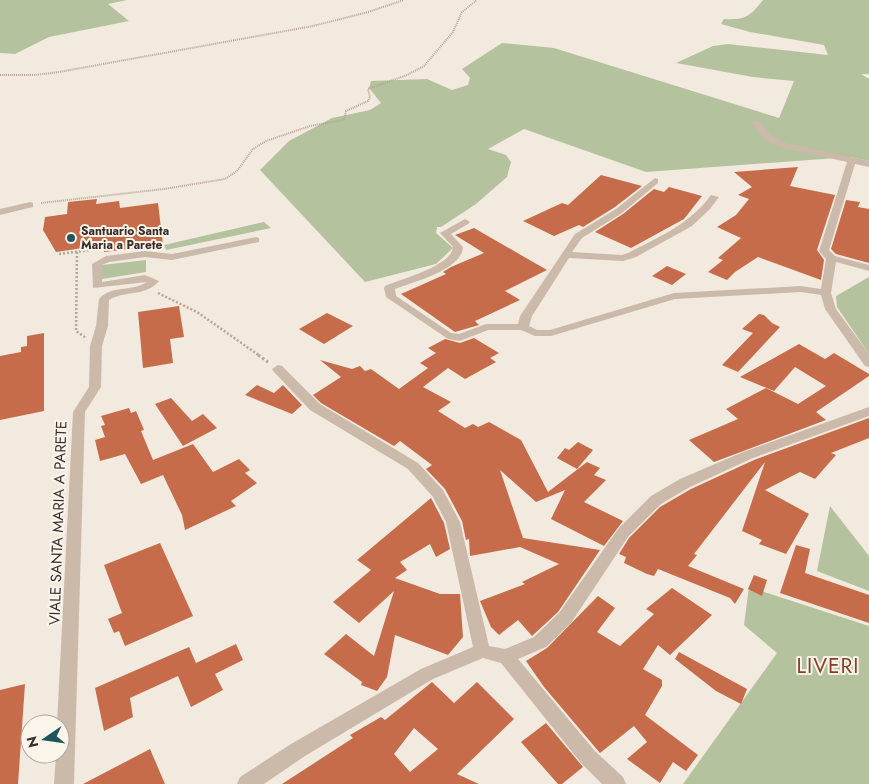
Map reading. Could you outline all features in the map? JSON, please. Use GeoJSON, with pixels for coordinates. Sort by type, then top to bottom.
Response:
{"type":"FeatureCollection","features":[{"type":"Feature","properties":{"kind":"street"},"geometry":{"type":"LineString","coordinates":[[756,123],[768,138],[783,145],[869,164]]}},
{"type":"Feature","properties":{"kind":"street"},"geometry":{"type":"LineString","coordinates":[[852,160],[824,251],[831,258],[869,268]]}},
{"type":"Feature","properties":{"kind":"street"},"geometry":{"type":"LineString","coordinates":[[523,327],[526,316],[578,236],[619,210],[655,182]]}},
{"type":"Feature","properties":{"kind":"street"},"geometry":{"type":"LineString","coordinates":[[566,256],[623,258],[685,226],[709,205],[714,197]]}},
{"type":"Feature","properties":{"kind":"street"},"geometry":{"type":"LineString","coordinates":[[0,212],[30,204]]}},
{"type":"Feature","properties":{"kind":"street"},"geometry":{"type":"LineString","coordinates":[[465,222],[445,233],[458,246],[455,258],[444,266],[388,288],[391,297],[455,339],[486,327],[523,327],[534,333],[551,333],[674,296],[801,289],[826,293]]}},
{"type":"Feature","properties":{"kind":"street","name":"VIALE SANTA MARIA A PARETE"},"geometry":{"type":"LineString","coordinates":[[64,784],[79,412],[95,387],[96,346],[102,326],[104,299],[111,295],[148,287],[154,282],[145,278],[97,286],[97,264],[106,259],[145,254],[172,257],[256,240]]}},
{"type":"Feature","properties":{"kind":"street"},"geometry":{"type":"LineString","coordinates":[[831,258],[826,293],[831,308],[869,363]]}},
{"type":"Feature","properties":{"kind":"street"},"geometry":{"type":"LineString","coordinates":[[278,369],[316,407],[413,466],[438,494],[453,522],[482,651]]}},
{"type":"Feature","properties":{"kind":"street"},"geometry":{"type":"LineString","coordinates":[[506,657],[540,642],[565,618],[624,533],[656,500],[685,483],[748,455],[869,411]]}},
{"type":"Feature","properties":{"kind":"street"},"geometry":{"type":"LineString","coordinates":[[247,784],[298,750],[427,674],[482,651],[506,657],[588,757],[616,784]]}},
{"type":"Feature","properties":{"kind":"path"},"geometry":{"type":"LineString","coordinates":[[0,75],[35,75],[60,72],[210,46],[325,24],[369,13],[404,0]]}},
{"type":"Feature","properties":{"kind":"path"},"geometry":{"type":"LineString","coordinates":[[30,204],[70,198],[164,189],[225,179],[232,176],[241,169],[246,154],[257,146],[270,139],[310,126],[344,120],[346,111],[368,101],[370,97],[368,89],[407,75],[424,66],[453,32],[462,12],[477,0]]}},
{"type":"Feature","properties":{"kind":"path"},"geometry":{"type":"LineString","coordinates":[[59,254],[99,249]]}},
{"type":"Feature","properties":{"kind":"path"},"geometry":{"type":"LineString","coordinates":[[76,330],[78,252]]}},
{"type":"Feature","properties":{"kind":"path"},"geometry":{"type":"LineString","coordinates":[[155,293],[166,294],[188,307],[278,369]]}},
{"type":"Feature","properties":{"kind":"green space"},"geometry":{"type":"Polygon","coordinates":[[[0,0],[127,0],[108,4],[129,21],[49,37],[15,54],[0,53],[0,0]]]}},
{"type":"Feature","properties":{"kind":"green space"},"geometry":{"type":"Polygon","coordinates":[[[763,0],[869,0],[869,74],[861,74],[869,79],[869,161],[850,157],[646,172],[524,129],[488,149],[506,155],[511,162],[507,177],[476,204],[441,227],[437,227],[436,233],[453,248],[436,264],[365,282],[260,170],[289,141],[332,118],[370,110],[381,103],[369,88],[371,81],[427,79],[452,90],[468,85],[470,78],[462,69],[502,43],[554,48],[779,118],[794,81],[753,77],[676,63],[713,46],[728,44],[828,55],[824,45],[750,32],[721,24],[724,19],[737,19],[750,14],[763,0]]]}},
{"type":"Feature","properties":{"kind":"green space"},"geometry":{"type":"Polygon","coordinates":[[[264,222],[271,228],[166,250],[164,245],[264,222]]]}},
{"type":"Feature","properties":{"kind":"green space"},"geometry":{"type":"Polygon","coordinates":[[[146,260],[146,272],[102,279],[102,265],[146,260]]]}},
{"type":"Feature","properties":{"kind":"green space"},"geometry":{"type":"Polygon","coordinates":[[[869,277],[869,354],[837,307],[836,296],[869,277]]]}},
{"type":"Feature","properties":{"kind":"green space"},"geometry":{"type":"Polygon","coordinates":[[[830,506],[869,556],[869,591],[817,571],[830,506]]]}},
{"type":"Feature","properties":{"kind":"green space"},"geometry":{"type":"Polygon","coordinates":[[[749,587],[869,626],[869,784],[683,784],[777,653],[744,625],[749,587]]]}},
{"type":"Feature","properties":{"kind":"building"},"geometry":{"type":"Polygon","coordinates":[[[798,167],[790,186],[835,195],[817,250],[824,260],[821,280],[758,257],[735,272],[727,280],[708,272],[723,260],[718,258],[741,238],[717,227],[736,215],[749,199],[738,195],[752,187],[734,172],[798,167]]]}},
{"type":"Feature","properties":{"kind":"building"},"geometry":{"type":"Polygon","coordinates":[[[601,175],[642,186],[615,207],[583,227],[579,225],[554,236],[523,221],[562,203],[568,205],[601,175]]]}},
{"type":"Feature","properties":{"kind":"building"},"geometry":{"type":"Polygon","coordinates":[[[669,187],[702,196],[684,219],[631,248],[595,232],[623,214],[654,189],[664,192],[669,187]]]}},
{"type":"Feature","properties":{"kind":"building"},"geometry":{"type":"Polygon","coordinates":[[[97,199],[96,204],[119,201],[120,208],[158,203],[163,245],[104,252],[103,245],[56,252],[43,230],[45,217],[67,214],[68,202],[97,199]]]}},
{"type":"Feature","properties":{"kind":"building"},"geometry":{"type":"Polygon","coordinates":[[[846,200],[860,202],[858,207],[869,209],[869,263],[836,254],[831,249],[846,200]]]}},
{"type":"Feature","properties":{"kind":"building"},"geometry":{"type":"Polygon","coordinates":[[[474,228],[547,270],[505,291],[520,300],[475,321],[479,325],[455,332],[401,294],[446,274],[443,272],[451,267],[484,253],[455,235],[474,228]]]}},
{"type":"Feature","properties":{"kind":"building"},"geometry":{"type":"Polygon","coordinates":[[[667,266],[686,274],[672,285],[652,276],[667,266]]]}},
{"type":"Feature","properties":{"kind":"building"},"geometry":{"type":"Polygon","coordinates":[[[179,306],[184,337],[170,339],[173,363],[143,368],[138,312],[179,306]]]}},
{"type":"Feature","properties":{"kind":"building"},"geometry":{"type":"Polygon","coordinates":[[[327,313],[353,326],[324,344],[299,329],[327,313]]]}},
{"type":"Feature","properties":{"kind":"building"},"geometry":{"type":"Polygon","coordinates":[[[759,314],[764,315],[772,323],[780,327],[738,372],[722,365],[753,333],[742,329],[759,314]]]}},
{"type":"Feature","properties":{"kind":"building"},"geometry":{"type":"Polygon","coordinates":[[[44,333],[44,411],[0,420],[0,356],[21,352],[21,347],[27,346],[27,336],[44,333]]]}},
{"type":"Feature","properties":{"kind":"building"},"geometry":{"type":"Polygon","coordinates":[[[474,338],[499,353],[490,358],[496,362],[465,379],[448,368],[423,387],[451,402],[438,411],[465,428],[473,424],[478,427],[489,422],[521,440],[548,492],[587,462],[600,468],[594,475],[606,480],[584,502],[623,521],[604,546],[551,519],[565,490],[536,502],[500,470],[523,538],[600,550],[558,612],[532,636],[518,620],[499,635],[491,627],[480,601],[525,584],[522,582],[559,564],[520,547],[470,556],[469,539],[466,540],[462,521],[445,489],[426,469],[432,465],[400,441],[394,446],[321,403],[313,395],[341,377],[320,360],[352,369],[360,366],[365,371],[371,369],[399,389],[428,368],[420,363],[436,353],[428,348],[445,339],[460,343],[474,338]]]}},
{"type":"Feature","properties":{"kind":"building"},"geometry":{"type":"Polygon","coordinates":[[[799,344],[825,359],[834,353],[869,374],[869,376],[816,412],[826,420],[714,462],[689,440],[738,419],[726,409],[766,388],[798,404],[826,386],[795,367],[774,391],[740,377],[799,344]]]}},
{"type":"Feature","properties":{"kind":"building"},"geometry":{"type":"Polygon","coordinates":[[[257,385],[274,393],[283,385],[302,405],[292,414],[245,395],[257,385]]]}},
{"type":"Feature","properties":{"kind":"building"},"geometry":{"type":"Polygon","coordinates":[[[171,398],[192,421],[203,414],[217,428],[183,446],[155,404],[171,398]]]}},
{"type":"Feature","properties":{"kind":"building"},"geometry":{"type":"Polygon","coordinates":[[[129,408],[131,413],[136,411],[144,430],[141,431],[153,460],[193,444],[213,472],[239,459],[250,470],[245,473],[257,483],[231,501],[236,506],[185,530],[182,515],[163,475],[141,484],[125,454],[100,461],[95,440],[105,437],[101,426],[105,425],[101,416],[129,408]]]}},
{"type":"Feature","properties":{"kind":"building"},"geometry":{"type":"Polygon","coordinates":[[[869,418],[869,438],[831,453],[836,455],[815,479],[800,472],[765,490],[809,514],[786,554],[759,544],[762,540],[742,531],[765,462],[694,554],[697,555],[688,566],[744,589],[735,604],[730,598],[658,569],[654,576],[624,563],[626,557],[619,554],[629,538],[660,507],[691,489],[754,460],[869,418]]]}},
{"type":"Feature","properties":{"kind":"building"},"geometry":{"type":"Polygon","coordinates":[[[578,442],[593,450],[577,469],[557,458],[565,448],[569,450],[578,442]]]}},
{"type":"Feature","properties":{"kind":"building"},"geometry":{"type":"Polygon","coordinates":[[[431,498],[444,523],[450,549],[436,557],[430,544],[400,562],[407,570],[395,578],[440,594],[460,594],[463,637],[448,655],[395,635],[387,677],[377,691],[361,685],[362,682],[324,654],[346,634],[374,656],[394,591],[359,623],[333,602],[371,570],[357,560],[431,498]]]}},
{"type":"Feature","properties":{"kind":"building"},"geometry":{"type":"Polygon","coordinates":[[[160,543],[193,616],[125,646],[119,631],[114,633],[108,619],[122,613],[104,565],[160,543]]]}},
{"type":"Feature","properties":{"kind":"building"},"geometry":{"type":"Polygon","coordinates":[[[796,545],[810,549],[805,573],[869,595],[869,623],[780,593],[796,545]]]}},
{"type":"Feature","properties":{"kind":"building"},"geometry":{"type":"Polygon","coordinates":[[[754,575],[767,580],[762,596],[748,589],[754,575]]]}},
{"type":"Feature","properties":{"kind":"building"},"geometry":{"type":"Polygon","coordinates":[[[672,588],[712,615],[670,655],[658,645],[643,669],[662,680],[662,686],[645,715],[698,755],[686,771],[673,762],[660,783],[627,759],[647,742],[634,726],[600,753],[544,687],[526,661],[547,648],[598,596],[615,608],[597,632],[620,646],[654,614],[646,609],[672,588]]]}},
{"type":"Feature","properties":{"kind":"building"},"geometry":{"type":"Polygon","coordinates":[[[236,644],[243,660],[215,674],[223,690],[191,707],[178,676],[130,698],[133,717],[104,731],[95,688],[189,647],[196,663],[236,644]]]}},
{"type":"Feature","properties":{"kind":"building"},"geometry":{"type":"Polygon","coordinates":[[[679,652],[747,689],[741,704],[716,691],[675,659],[679,652]]]}},
{"type":"Feature","properties":{"kind":"building"},"geometry":{"type":"Polygon","coordinates":[[[432,682],[454,703],[477,682],[514,719],[457,774],[479,784],[282,784],[353,738],[350,735],[381,717],[385,720],[432,682]],[[414,728],[394,754],[410,772],[438,749],[414,728]]]}},
{"type":"Feature","properties":{"kind":"building"},"geometry":{"type":"Polygon","coordinates":[[[25,684],[23,714],[20,714],[18,784],[0,784],[0,690],[25,684]]]}},
{"type":"Feature","properties":{"kind":"building"},"geometry":{"type":"Polygon","coordinates":[[[546,723],[583,767],[562,784],[558,784],[521,742],[546,723]]]}},
{"type":"Feature","properties":{"kind":"building"},"geometry":{"type":"Polygon","coordinates":[[[150,749],[165,784],[83,784],[150,749]]]}},
{"type":"Feature","properties":{"kind":"place","name":"Santuario Santa Maria a Parete"},"geometry":{"type":"Point","coordinates":[71,238]}},
{"type":"Feature","properties":{"kind":"district","name":"LIVERI"},"geometry":{"type":"Point","coordinates":[828,666]}}]}
